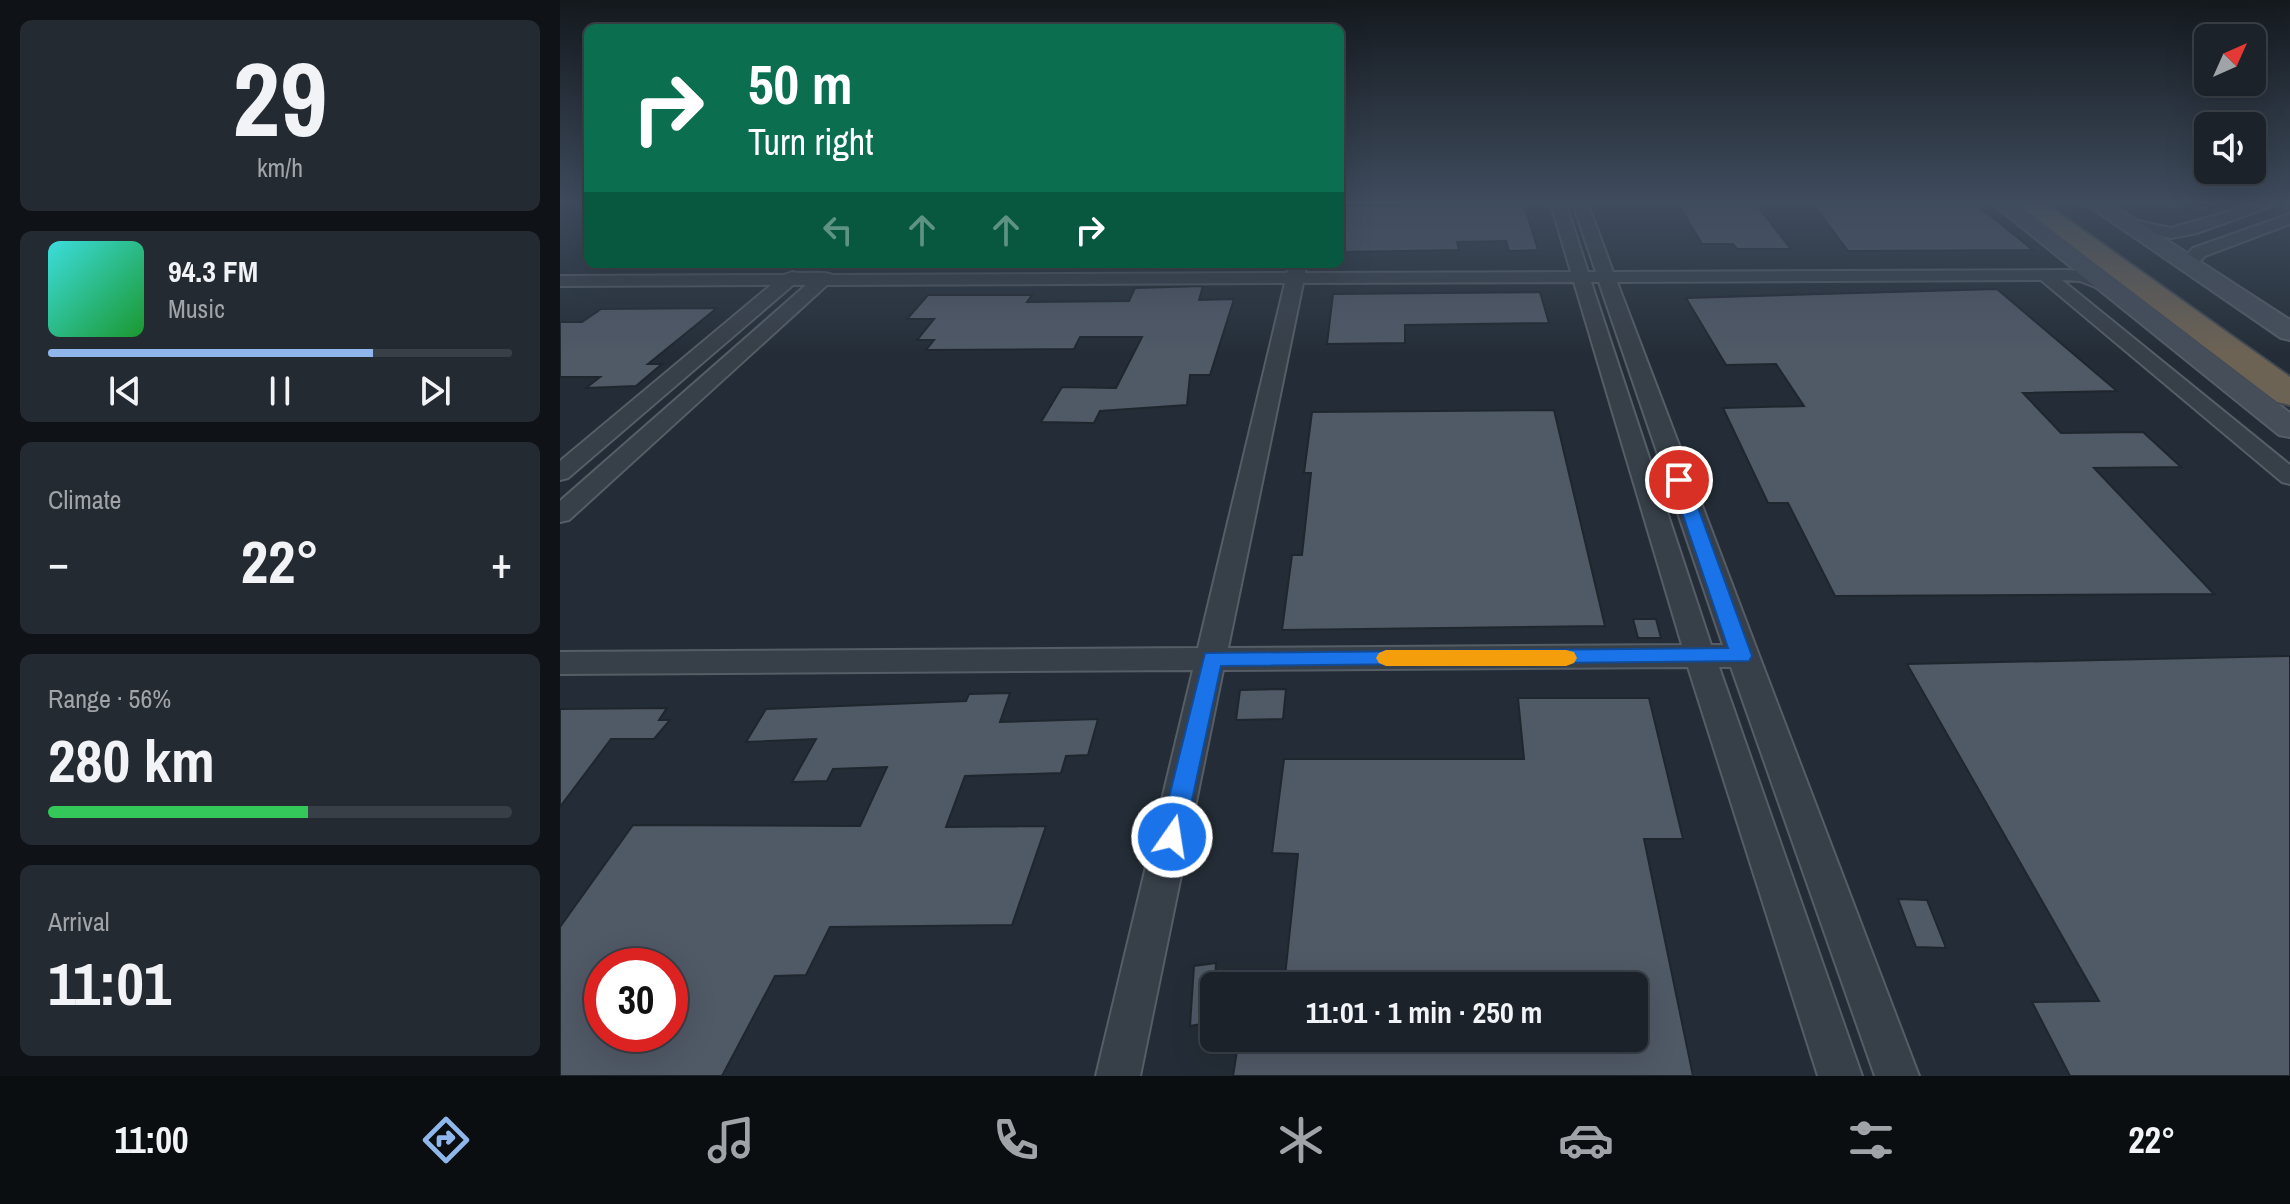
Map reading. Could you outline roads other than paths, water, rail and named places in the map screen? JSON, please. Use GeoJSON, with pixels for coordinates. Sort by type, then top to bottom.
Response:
{"type":"FeatureCollection","features":[{"type":"Feature","properties":{"kind":"highway"},"geometry":{"type":"LineString","coordinates":[[2093,254],[2290,394]]}},
{"type":"Feature","properties":{"kind":"highway"},"geometry":{"type":"LineString","coordinates":[[2135,254],[2290,363]]}},
{"type":"Feature","properties":{"kind":"main road"},"geometry":{"type":"LineString","coordinates":[[2067,254],[2290,428]]}},
{"type":"Feature","properties":{"kind":"main road"},"geometry":{"type":"LineString","coordinates":[[2172,254],[2290,332]]}},
{"type":"Feature","properties":{"kind":"street"},"geometry":{"type":"LineString","coordinates":[[1583,254],[1742,656],[1897,1076]]}},
{"type":"Feature","properties":{"kind":"street"},"geometry":{"type":"LineString","coordinates":[[1588,254],[1700,657],[1840,1076]]}},
{"type":"Feature","properties":{"kind":"street"},"geometry":{"type":"LineString","coordinates":[[560,281],[822,281],[1296,271],[2045,266],[2058,262],[2059,254]]}},
{"type":"Feature","properties":{"kind":"street"},"geometry":{"type":"LineString","coordinates":[[2187,264],[2197,254]]}},
{"type":"Feature","properties":{"kind":"street"},"geometry":{"type":"LineString","coordinates":[[1344,262],[2083,276],[2108,287]]}},
{"type":"Feature","properties":{"kind":"street"},"geometry":{"type":"LineString","coordinates":[[560,268],[584,268]]}},
{"type":"Feature","properties":{"kind":"street"},"geometry":{"type":"LineString","coordinates":[[560,473],[802,268]]}},
{"type":"Feature","properties":{"kind":"street"},"geometry":{"type":"LineString","coordinates":[[560,514],[836,268]]}},
{"type":"Feature","properties":{"kind":"street"},"geometry":{"type":"LineString","coordinates":[[1118,1076],[1296,271]]}},
{"type":"Feature","properties":{"kind":"street"},"geometry":{"type":"LineString","coordinates":[[2046,276],[2290,477]]}},
{"type":"Feature","properties":{"kind":"street"},"geometry":{"type":"LineString","coordinates":[[560,663],[1742,656]]}}]}
